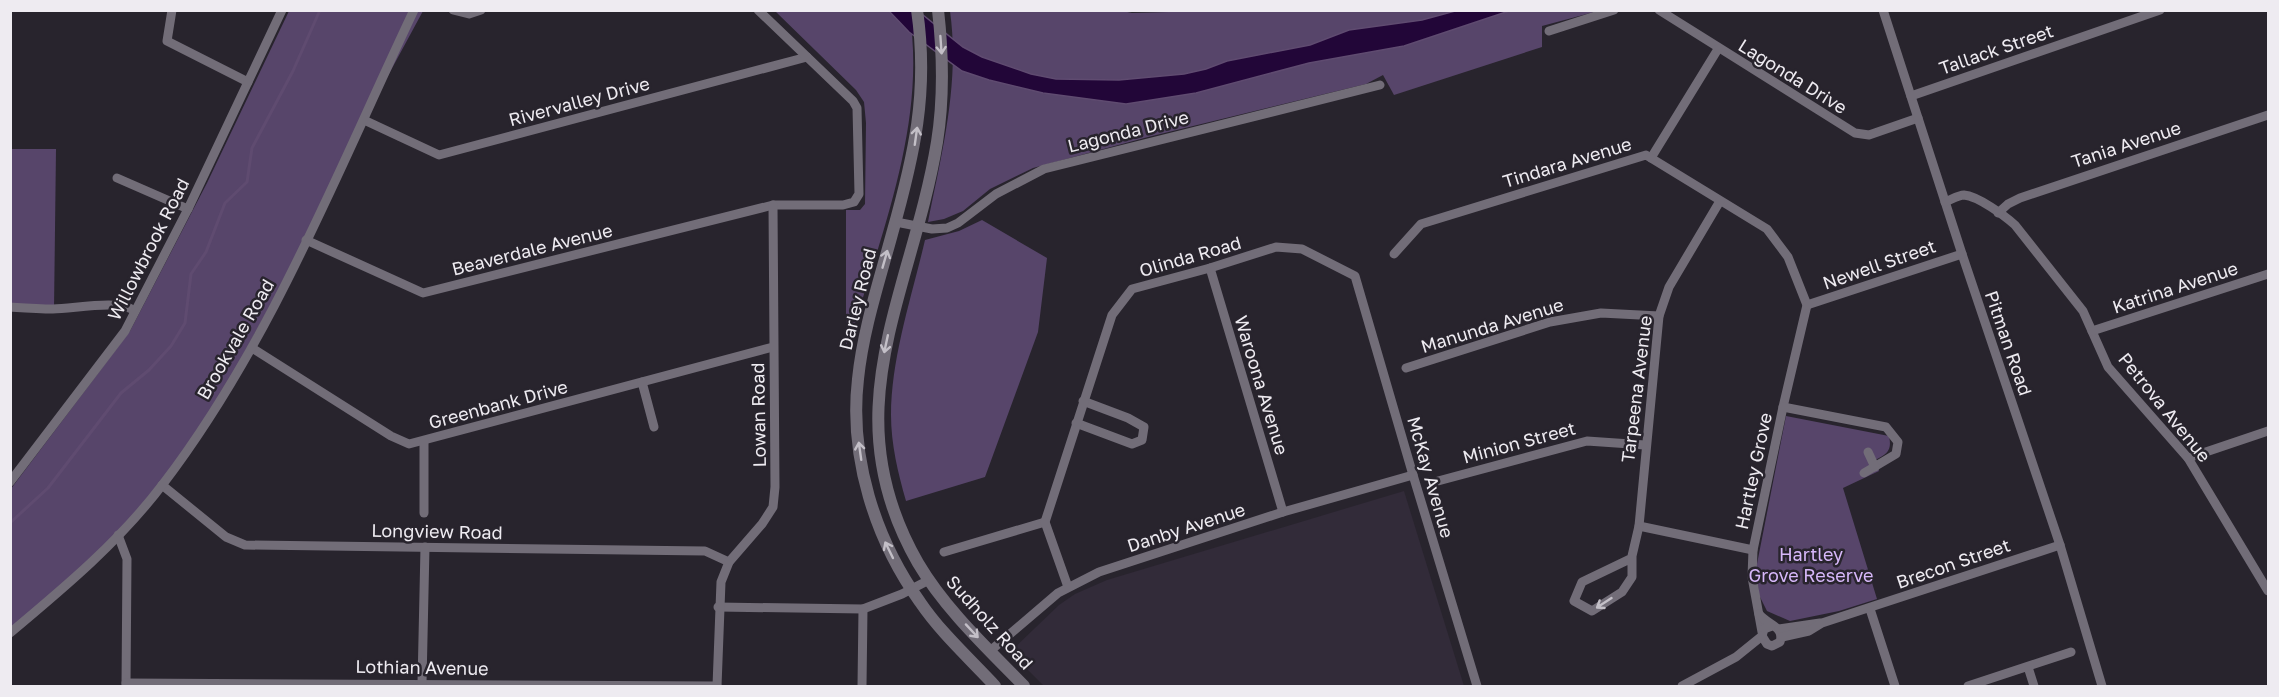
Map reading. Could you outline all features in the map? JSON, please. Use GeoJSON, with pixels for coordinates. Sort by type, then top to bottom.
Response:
{"type":"FeatureCollection","features":[{"type":"Feature","properties":{"kind":"main road","name":"Darley Road"},"geometry":{"type":"LineString","coordinates":[[911,590],[892,557],[872,508],[864,474],[857,421],[857,380],[860,358],[916,143],[922,69],[917,10]]}},
{"type":"Feature","properties":{"kind":"main road"},"geometry":{"type":"LineString","coordinates":[[929,580],[910,547],[891,501],[883,470],[878,430],[879,390],[884,351],[936,143],[942,79],[938,10]]}},
{"type":"Feature","properties":{"kind":"main road","name":"Sudholz Road"},"geometry":{"type":"LineString","coordinates":[[929,580],[954,612],[1024,687]]}},
{"type":"Feature","properties":{"kind":"main road"},"geometry":{"type":"LineString","coordinates":[[911,590],[937,625],[995,687]]}},
{"type":"Feature","properties":{"kind":"main road"},"geometry":{"type":"LineString","coordinates":[[972,661],[990,651]]}},
{"type":"Feature","properties":{"kind":"street"},"geometry":{"type":"LineString","coordinates":[[172,10],[166,40],[248,82]]}},
{"type":"Feature","properties":{"kind":"street","name":"Willowbrook Road"},"geometry":{"type":"LineString","coordinates":[[10,482],[111,351],[135,311],[188,209],[282,10]]}},
{"type":"Feature","properties":{"kind":"street","name":"Brookvale Road"},"geometry":{"type":"LineString","coordinates":[[10,633],[75,579],[118,535],[162,485],[203,428],[252,348],[280,296],[414,10]]}},
{"type":"Feature","properties":{"kind":"street"},"geometry":{"type":"LineString","coordinates":[[453,10],[469,14],[482,10]]}},
{"type":"Feature","properties":{"kind":"street"},"geometry":{"type":"LineString","coordinates":[[758,10],[807,57]]}},
{"type":"Feature","properties":{"kind":"street"},"geometry":{"type":"LineString","coordinates":[[1549,31],[1614,10]]}},
{"type":"Feature","properties":{"kind":"street","name":"Lagonda Drive"},"geometry":{"type":"LineString","coordinates":[[1659,10],[1855,133],[1869,135],[1918,118]]}},
{"type":"Feature","properties":{"kind":"street","name":"Pitman Road"},"geometry":{"type":"LineString","coordinates":[[1883,10],[2060,545],[2102,687]]}},
{"type":"Feature","properties":{"kind":"street","name":"Tallack Street"},"geometry":{"type":"LineString","coordinates":[[1911,96],[2160,10]]}},
{"type":"Feature","properties":{"kind":"street"},"geometry":{"type":"LineString","coordinates":[[1651,158],[1719,49]]}},
{"type":"Feature","properties":{"kind":"street","name":"Rivervalley Drive"},"geometry":{"type":"LineString","coordinates":[[364,120],[439,155],[807,57]]}},
{"type":"Feature","properties":{"kind":"street","name":"Beaverdale Avenue"},"geometry":{"type":"LineString","coordinates":[[306,240],[423,293],[773,205],[854,202],[859,194],[857,108],[853,101],[807,57]]}},
{"type":"Feature","properties":{"kind":"street","name":"Lagonda Drive"},"geometry":{"type":"LineString","coordinates":[[896,222],[939,230],[958,223],[996,194],[1044,170],[1380,85]]}},
{"type":"Feature","properties":{"kind":"street","name":"Tania Avenue"},"geometry":{"type":"LineString","coordinates":[[1998,213],[2008,204],[2020,198],[2268,115]]}},
{"type":"Feature","properties":{"kind":"street","name":"Tindara Avenue"},"geometry":{"type":"LineString","coordinates":[[1394,254],[1421,224],[1646,156],[1758,223],[1776,239],[1795,270],[1807,305]]}},
{"type":"Feature","properties":{"kind":"street"},"geometry":{"type":"LineString","coordinates":[[117,178],[188,209]]}},
{"type":"Feature","properties":{"kind":"street","name":"Petrova Avenue"},"geometry":{"type":"LineString","coordinates":[[1946,202],[1963,195],[1981,201],[2015,225],[2083,311],[2108,366],[2188,458],[2268,591]]}},
{"type":"Feature","properties":{"kind":"street","name":"Tarpeena Avenue"},"geometry":{"type":"LineString","coordinates":[[1632,558],[1582,582],[1574,601],[1592,611],[1622,592],[1632,577],[1632,558],[1639,526],[1659,316],[1670,287],[1720,201]]}},
{"type":"Feature","properties":{"kind":"street","name":"Lowan Road"},"geometry":{"type":"LineString","coordinates":[[717,686],[718,607],[721,582],[729,562],[762,524],[773,507],[775,487],[773,205]]}},
{"type":"Feature","properties":{"kind":"street","name":"Olinda Road"},"geometry":{"type":"LineString","coordinates":[[1045,522],[1112,315],[1132,289],[1276,247],[1302,249],[1355,276]]}},
{"type":"Feature","properties":{"kind":"street","name":"Newell Street"},"geometry":{"type":"LineString","coordinates":[[1807,305],[1962,254]]}},
{"type":"Feature","properties":{"kind":"street","name":"Waroona Avenue"},"geometry":{"type":"LineString","coordinates":[[1210,268],[1283,512]]}},
{"type":"Feature","properties":{"kind":"street","name":"Katrina Avenue"},"geometry":{"type":"LineString","coordinates":[[2092,331],[2268,274]]}},
{"type":"Feature","properties":{"kind":"street","name":"McKay Avenue"},"geometry":{"type":"LineString","coordinates":[[1355,276],[1477,687]]}},
{"type":"Feature","properties":{"kind":"street","name":"Hartley Grove"},"geometry":{"type":"LineString","coordinates":[[1764,638],[1752,577],[1753,550],[1807,305]]}},
{"type":"Feature","properties":{"kind":"street"},"geometry":{"type":"LineString","coordinates":[[10,307],[54,309],[115,306],[135,311]]}},
{"type":"Feature","properties":{"kind":"street","name":"Manunda Avenue"},"geometry":{"type":"LineString","coordinates":[[1406,368],[1550,322],[1601,313],[1659,316]]}},
{"type":"Feature","properties":{"kind":"street","name":"Greenbank Drive"},"geometry":{"type":"LineString","coordinates":[[252,348],[391,436],[409,444],[773,347]]}},
{"type":"Feature","properties":{"kind":"street"},"geometry":{"type":"LineString","coordinates":[[642,382],[654,427]]}},
{"type":"Feature","properties":{"kind":"street"},"geometry":{"type":"LineString","coordinates":[[1076,423],[1132,444],[1142,440],[1144,427],[1128,418],[1083,401]]}},
{"type":"Feature","properties":{"kind":"street","name":"Hartley Grove"},"geometry":{"type":"LineString","coordinates":[[1783,407],[1886,427],[1898,442],[1896,454],[1864,473]]}},
{"type":"Feature","properties":{"kind":"street"},"geometry":{"type":"LineString","coordinates":[[2188,458],[2268,431]]}},
{"type":"Feature","properties":{"kind":"street"},"geometry":{"type":"LineString","coordinates":[[424,441],[424,513]]}},
{"type":"Feature","properties":{"kind":"street","name":"Minion Street"},"geometry":{"type":"LineString","coordinates":[[1438,481],[1587,441],[1645,445]]}},
{"type":"Feature","properties":{"kind":"street"},"geometry":{"type":"LineString","coordinates":[[1868,452],[1875,467]]}},
{"type":"Feature","properties":{"kind":"street","name":"Danby Avenue"},"geometry":{"type":"LineString","coordinates":[[990,651],[1044,603],[1068,587],[1099,572],[1283,512],[1413,476]]}},
{"type":"Feature","properties":{"kind":"street","name":"Longview Road"},"geometry":{"type":"LineString","coordinates":[[162,485],[226,537],[245,545],[705,551],[729,562]]}},
{"type":"Feature","properties":{"kind":"street"},"geometry":{"type":"LineString","coordinates":[[944,552],[1045,522],[1068,587]]}},
{"type":"Feature","properties":{"kind":"street"},"geometry":{"type":"LineString","coordinates":[[1639,526],[1753,550]]}},
{"type":"Feature","properties":{"kind":"street"},"geometry":{"type":"LineString","coordinates":[[118,535],[127,559],[126,685]]}},
{"type":"Feature","properties":{"kind":"street","name":"Brecon Street"},"geometry":{"type":"LineString","coordinates":[[1778,631],[1809,631],[1822,623],[2060,545]]}},
{"type":"Feature","properties":{"kind":"street"},"geometry":{"type":"LineString","coordinates":[[422,683],[425,547]]}},
{"type":"Feature","properties":{"kind":"street"},"geometry":{"type":"LineString","coordinates":[[718,607],[863,609],[911,590],[929,580]]}},
{"type":"Feature","properties":{"kind":"street"},"geometry":{"type":"LineString","coordinates":[[862,687],[863,609]]}},
{"type":"Feature","properties":{"kind":"street"},"geometry":{"type":"LineString","coordinates":[[1870,609],[1895,687]]}},
{"type":"Feature","properties":{"kind":"street"},"geometry":{"type":"LineString","coordinates":[[1758,612],[1764,621],[1778,631]]}},
{"type":"Feature","properties":{"kind":"street"},"geometry":{"type":"LineString","coordinates":[[1764,638],[1764,629],[1778,631]]}},
{"type":"Feature","properties":{"kind":"street"},"geometry":{"type":"LineString","coordinates":[[1764,638],[1777,645],[1778,631]]}},
{"type":"Feature","properties":{"kind":"street"},"geometry":{"type":"LineString","coordinates":[[1682,687],[1736,657],[1764,638]]}},
{"type":"Feature","properties":{"kind":"street"},"geometry":{"type":"LineString","coordinates":[[1968,687],[2071,652]]}},
{"type":"Feature","properties":{"kind":"street"},"geometry":{"type":"LineString","coordinates":[[2028,667],[2034,687]]}},
{"type":"Feature","properties":{"kind":"street","name":"Lothian Avenue"},"geometry":{"type":"LineString","coordinates":[[126,685],[422,683],[717,686]]}},
{"type":"Feature","properties":{"kind":"shaded area"},"geometry":{"type":"Polygon","coordinates":[[[889,11],[918,11],[963,47],[982,57],[1031,74],[1056,79],[1119,80],[1184,74],[1227,61],[1310,45],[1349,30],[1422,20],[1455,11],[1509,11],[1404,46],[1309,63],[1196,93],[1126,104],[1043,93],[962,71],[909,32],[889,11]]]}},
{"type":"Feature","properties":{"kind":"shaded area"},"geometry":{"type":"Polygon","coordinates":[[[1404,491],[1464,686],[1044,686],[1010,652],[1059,605],[1075,594],[1107,580],[1404,491]]]}},
{"type":"Feature","properties":{"kind":"green space"},"geometry":{"type":"Polygon","coordinates":[[[1118,10],[1132,13],[1241,10],[1598,11],[1542,26],[1542,47],[1394,95],[1383,75],[1366,84],[1148,137],[1033,168],[990,189],[963,211],[944,219],[928,222],[944,143],[951,91],[953,64],[950,11],[1118,10]]]}},
{"type":"Feature","properties":{"kind":"green space"},"geometry":{"type":"Polygon","coordinates":[[[289,11],[423,11],[364,120],[306,240],[203,428],[118,535],[11,632],[10,490],[130,331],[207,183],[289,11]]]}},
{"type":"Feature","properties":{"kind":"green space"},"geometry":{"type":"Polygon","coordinates":[[[775,11],[909,11],[913,51],[912,91],[900,171],[854,327],[846,345],[846,210],[860,210],[865,204],[864,102],[856,90],[775,11]]]}},
{"type":"Feature","properties":{"kind":"green space"},"geometry":{"type":"Polygon","coordinates":[[[11,149],[56,149],[54,309],[11,307],[11,149]]]}},
{"type":"Feature","properties":{"kind":"green space"},"geometry":{"type":"Polygon","coordinates":[[[982,220],[1047,258],[1038,332],[985,477],[906,501],[892,437],[892,393],[898,349],[925,240],[959,231],[982,220]]]}},
{"type":"Feature","properties":{"kind":"green space","name":"Hartley Grove Reserve"},"geometry":{"type":"Polygon","coordinates":[[[1786,416],[1889,436],[1890,445],[1883,456],[1875,460],[1879,471],[1843,488],[1877,599],[1839,611],[1790,621],[1767,611],[1759,595],[1756,569],[1786,416]]]}},
{"type":"Feature","properties":{"kind":"waterway"},"geometry":{"type":"LineString","coordinates":[[10,523],[48,488],[121,393],[149,370],[171,346],[185,323],[191,274],[206,252],[225,203],[247,182],[252,148],[293,71],[320,10]]}}]}
